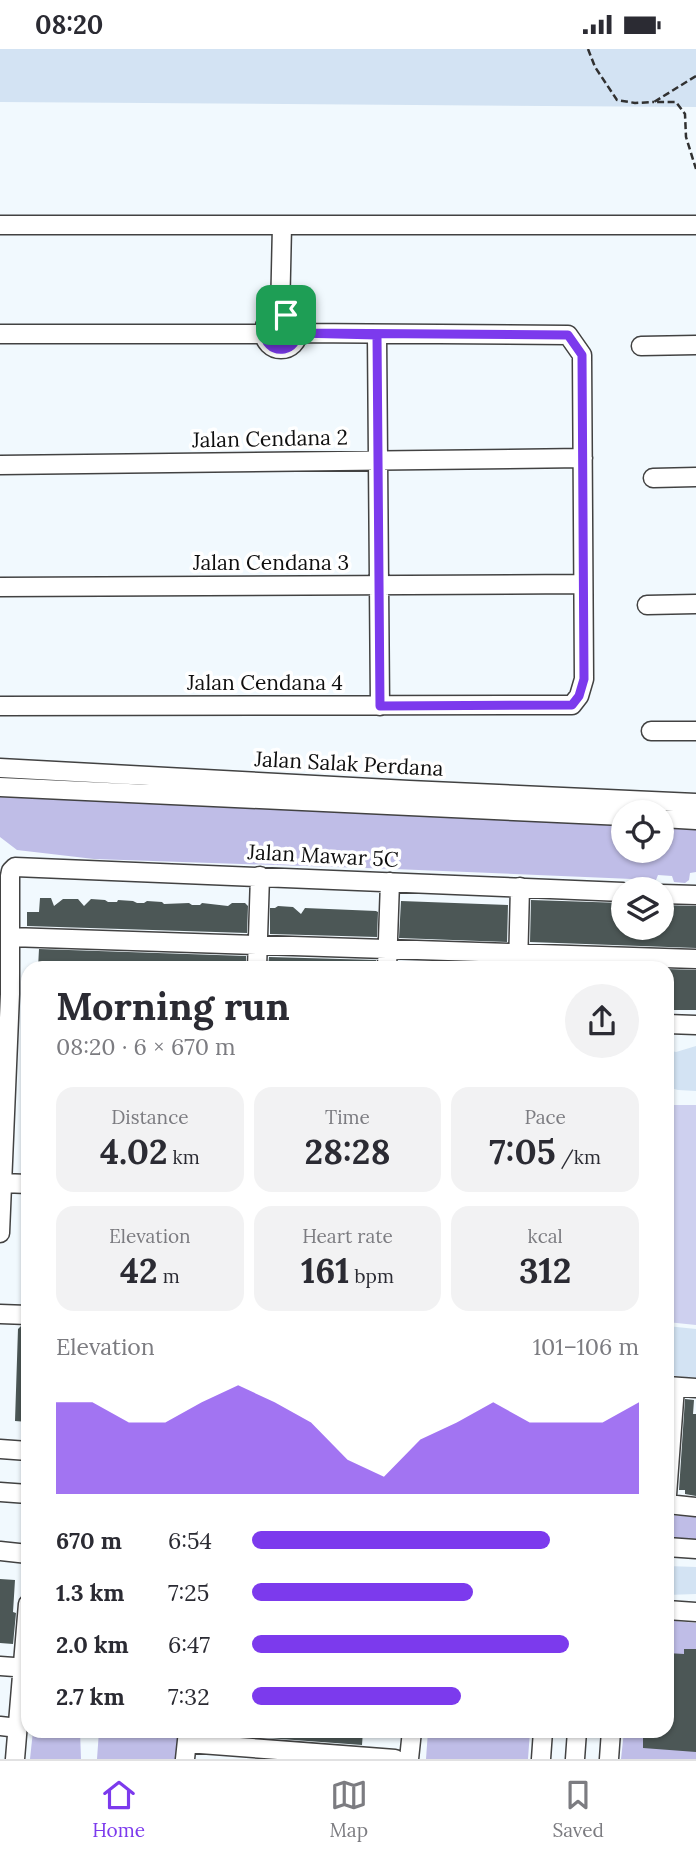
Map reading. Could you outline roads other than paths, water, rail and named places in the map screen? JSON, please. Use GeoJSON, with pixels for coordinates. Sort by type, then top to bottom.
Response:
{"type":"FeatureCollection","features":[{"type":"Feature","properties":{"kind":"street"},"geometry":{"type":"LineString","coordinates":[[0,225],[696,225]]}},
{"type":"Feature","properties":{"kind":"street"},"geometry":{"type":"LineString","coordinates":[[280,315],[282,226]]}},
{"type":"Feature","properties":{"kind":"street"},"geometry":{"type":"LineString","coordinates":[[280,315],[286,315],[295,322],[298,333],[294,343],[284,349],[268,344],[264,334],[266,323],[280,315]]}},
{"type":"Feature","properties":{"kind":"street"},"geometry":{"type":"LineString","coordinates":[[298,333],[568,335],[582,355],[583,584]]}},
{"type":"Feature","properties":{"kind":"street"},"geometry":{"type":"LineString","coordinates":[[0,334],[264,334]]}},
{"type":"Feature","properties":{"kind":"street"},"geometry":{"type":"LineString","coordinates":[[377,335],[380,706]]}},
{"type":"Feature","properties":{"kind":"street"},"geometry":{"type":"LineString","coordinates":[[641,346],[696,345]]}},
{"type":"Feature","properties":{"kind":"street","name":"Jalan Cendana 2"},"geometry":{"type":"LineString","coordinates":[[0,465],[583,458]]}},
{"type":"Feature","properties":{"kind":"street"},"geometry":{"type":"LineString","coordinates":[[653,478],[696,477]]}},
{"type":"Feature","properties":{"kind":"street","name":"Jalan Cendana 3"},"geometry":{"type":"LineString","coordinates":[[0,587],[583,584]]}},
{"type":"Feature","properties":{"kind":"street","name":"Jalan Cendana 4"},"geometry":{"type":"LineString","coordinates":[[0,706],[572,705],[579,696],[584,679],[583,584]]}},
{"type":"Feature","properties":{"kind":"street"},"geometry":{"type":"LineString","coordinates":[[647,605],[696,604]]}},
{"type":"Feature","properties":{"kind":"street"},"geometry":{"type":"LineString","coordinates":[[651,731],[696,731]]}},
{"type":"Feature","properties":{"kind":"street","name":"Jalan Salak Perdana"},"geometry":{"type":"LineString","coordinates":[[0,768],[696,803]]}},
{"type":"Feature","properties":{"kind":"street","name":"Jalan Salak Perdana"},"geometry":{"type":"LineString","coordinates":[[0,787],[611,815]]}},
{"type":"Feature","properties":{"kind":"street"},"geometry":{"type":"LineString","coordinates":[[674,819],[696,820]]}},
{"type":"Feature","properties":{"kind":"street","name":"Jalan Mawar 5C"},"geometry":{"type":"LineString","coordinates":[[10,937],[10,876],[15,867],[21,866],[611,891]]}},
{"type":"Feature","properties":{"kind":"street"},"geometry":{"type":"LineString","coordinates":[[257,961],[260,876]]}},
{"type":"Feature","properties":{"kind":"street"},"geometry":{"type":"LineString","coordinates":[[387,961],[390,882]]}},
{"type":"Feature","properties":{"kind":"street"},"geometry":{"type":"LineString","coordinates":[[518,961],[520,887]]}},
{"type":"Feature","properties":{"kind":"street"},"geometry":{"type":"LineString","coordinates":[[674,894],[696,895]]}},
{"type":"Feature","properties":{"kind":"street"},"geometry":{"type":"LineString","coordinates":[[0,1233],[19,995],[10,937],[388,949],[518,961],[696,959]]}},
{"type":"Feature","properties":{"kind":"street"},"geometry":{"type":"LineString","coordinates":[[674,1024],[694,1025]]}},
{"type":"Feature","properties":{"kind":"street"},"geometry":{"type":"LineString","coordinates":[[2,1183],[21,1184]]}},
{"type":"Feature","properties":{"kind":"street"},"geometry":{"type":"LineString","coordinates":[[0,1314],[21,1315]]}},
{"type":"Feature","properties":{"kind":"street"},"geometry":{"type":"LineString","coordinates":[[674,1386],[696,1388]]}},
{"type":"Feature","properties":{"kind":"street"},"geometry":{"type":"LineString","coordinates":[[0,1449],[21,1450]]}},
{"type":"Feature","properties":{"kind":"street"},"geometry":{"type":"LineString","coordinates":[[0,1492],[21,1494]]}},
{"type":"Feature","properties":{"kind":"street"},"geometry":{"type":"LineString","coordinates":[[674,1505],[696,1507]]}},
{"type":"Feature","properties":{"kind":"street"},"geometry":{"type":"LineString","coordinates":[[674,1547],[696,1549]]}},
{"type":"Feature","properties":{"kind":"street"},"geometry":{"type":"LineString","coordinates":[[0,1551],[21,1553]]}},
{"type":"Feature","properties":{"kind":"street"},"geometry":{"type":"LineString","coordinates":[[674,1610],[696,1612]]}},
{"type":"Feature","properties":{"kind":"street"},"geometry":{"type":"LineString","coordinates":[[0,1666],[21,1668]]}},
{"type":"Feature","properties":{"kind":"street"},"geometry":{"type":"LineString","coordinates":[[15,1759],[9,1727],[21,1683]]}},
{"type":"Feature","properties":{"kind":"street"},"geometry":{"type":"LineString","coordinates":[[409,1759],[411,1738]]}},
{"type":"Feature","properties":{"kind":"street"},"geometry":{"type":"LineString","coordinates":[[541,1759],[542,1738]]}},
{"type":"Feature","properties":{"kind":"street"},"geometry":{"type":"LineString","coordinates":[[575,1759],[576,1738]]}},
{"type":"Feature","properties":{"kind":"street"},"geometry":{"type":"LineString","coordinates":[[609,1759],[610,1738]]}},
{"type":"Feature","properties":{"kind":"street"},"geometry":{"type":"LineString","coordinates":[[186,1744],[395,1759]]}}]}
